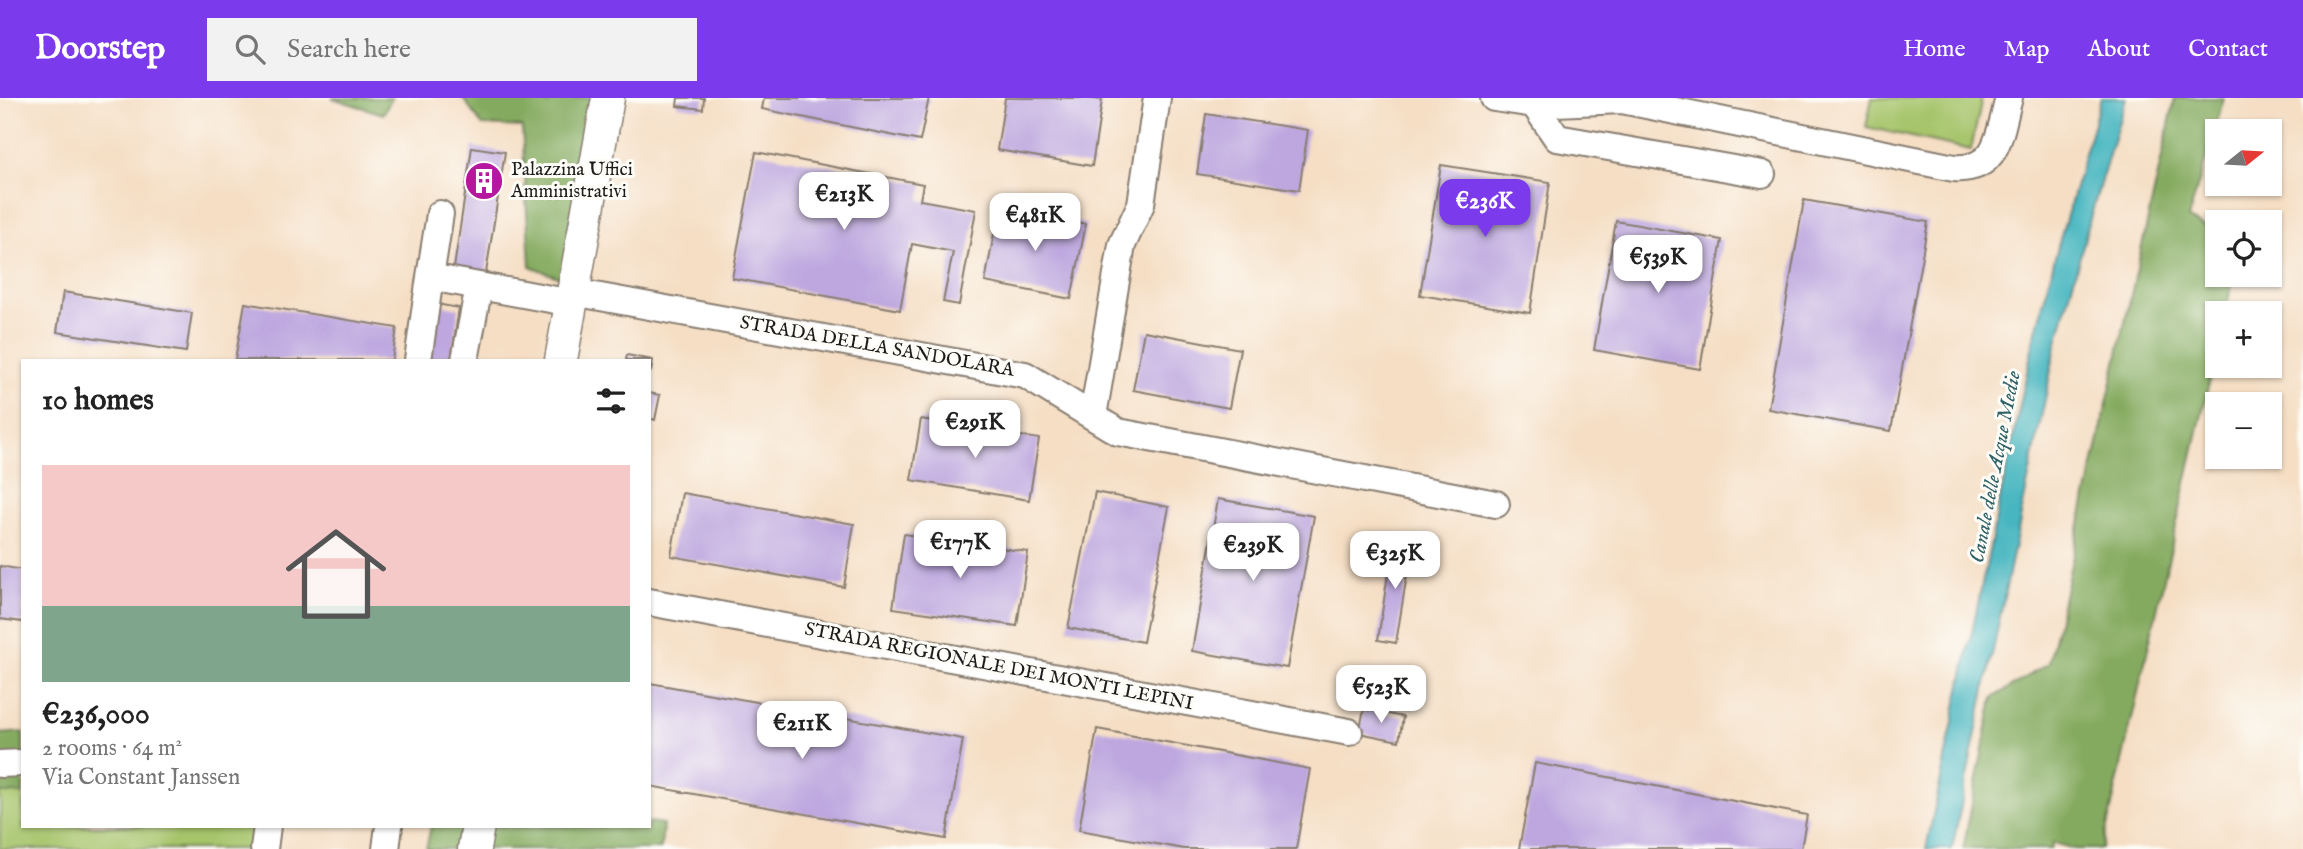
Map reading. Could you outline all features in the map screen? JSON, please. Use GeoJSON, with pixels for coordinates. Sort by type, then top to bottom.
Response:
{"type":"FeatureCollection","features":[{"type":"Feature","properties":{"kind":"main road"},"geometry":{"type":"LineString","coordinates":[[561,359],[608,98]]}},
{"type":"Feature","properties":{"kind":"main road"},"geometry":{"type":"LineString","coordinates":[[474,849],[478,828]]}},
{"type":"Feature","properties":{"kind":"street"},"geometry":{"type":"LineString","coordinates":[[1093,416],[1122,245],[1141,204],[1157,98]]}},
{"type":"Feature","properties":{"kind":"street"},"geometry":{"type":"LineString","coordinates":[[1494,98],[1534,104],[1622,100],[1968,169],[1982,163],[1994,152],[2009,98]]}},
{"type":"Feature","properties":{"kind":"street"},"geometry":{"type":"LineString","coordinates":[[1534,104],[1557,138],[1762,174]]}},
{"type":"Feature","properties":{"kind":"street"},"geometry":{"type":"LineString","coordinates":[[418,359],[440,214]]}},
{"type":"Feature","properties":{"kind":"street","name":"STRADA DELLA SANDOLARA"},"geometry":{"type":"LineString","coordinates":[[430,276],[1025,374],[1118,432],[1496,504]]}},
{"type":"Feature","properties":{"kind":"street"},"geometry":{"type":"LineString","coordinates":[[465,359],[479,286]]}},
{"type":"Feature","properties":{"kind":"street","name":"STRADA REGIONALE DEI MONTI LEPINI"},"geometry":{"type":"LineString","coordinates":[[651,602],[1349,732]]}},
{"type":"Feature","properties":{"kind":"street"},"geometry":{"type":"LineString","coordinates":[[0,764],[21,763]]}},
{"type":"Feature","properties":{"kind":"street"},"geometry":{"type":"LineString","coordinates":[[264,849],[267,828]]}},
{"type":"Feature","properties":{"kind":"street"},"geometry":{"type":"LineString","coordinates":[[386,849],[389,828]]}},
{"type":"Feature","properties":{"kind":"green space"},"geometry":{"type":"Polygon","coordinates":[[[332,98],[392,98],[383,114],[332,98]]]}},
{"type":"Feature","properties":{"kind":"green space"},"geometry":{"type":"Polygon","coordinates":[[[463,98],[541,98],[548,104],[550,98],[596,98],[565,280],[530,266],[522,127],[482,125],[463,98]]]}},
{"type":"Feature","properties":{"kind":"green space"},"geometry":{"type":"Polygon","coordinates":[[[1872,98],[1982,98],[1971,150],[1866,127],[1872,98]]]}},
{"type":"Feature","properties":{"kind":"green space"},"geometry":{"type":"Polygon","coordinates":[[[2175,98],[2224,98],[2218,119],[2205,119],[2205,162],[2188,219],[2205,227],[2205,287],[2231,287],[2228,301],[2205,301],[2205,378],[2210,378],[2102,849],[2075,849],[2053,843],[2051,849],[1963,849],[1993,698],[2049,663],[2175,98]]]}},
{"type":"Feature","properties":{"kind":"green space"},"geometry":{"type":"Polygon","coordinates":[[[21,732],[21,793],[0,793],[0,734],[21,732]]]}},
{"type":"Feature","properties":{"kind":"green space"},"geometry":{"type":"Polygon","coordinates":[[[0,793],[21,793],[21,828],[257,828],[254,849],[0,849],[0,793]]]}},
{"type":"Feature","properties":{"kind":"green space"},"geometry":{"type":"Polygon","coordinates":[[[651,822],[663,824],[661,849],[426,849],[431,828],[651,828],[651,822]]]}},
{"type":"Feature","properties":{"kind":"water"},"geometry":{"type":"Polygon","coordinates":[[[2101,98],[2126,98],[2056,346],[1952,849],[1926,849],[2034,339],[2101,98]]]}},
{"type":"Feature","properties":{"kind":"building"},"geometry":{"type":"Polygon","coordinates":[[[678,98],[704,98],[703,109],[677,106],[678,98]]]}},
{"type":"Feature","properties":{"kind":"building"},"geometry":{"type":"Polygon","coordinates":[[[764,98],[929,98],[920,141],[762,109],[764,98]]]}},
{"type":"Feature","properties":{"kind":"building"},"geometry":{"type":"Polygon","coordinates":[[[1005,98],[1102,100],[1092,166],[997,150],[1005,98]]]}},
{"type":"Feature","properties":{"kind":"building"},"geometry":{"type":"Polygon","coordinates":[[[1206,114],[1308,130],[1299,190],[1197,174],[1206,114]]]}},
{"type":"Feature","properties":{"kind":"building","name":"Palazzina Uffici Amministrativi"},"geometry":{"type":"Polygon","coordinates":[[[472,147],[505,152],[486,273],[454,268],[472,147]]]}},
{"type":"Feature","properties":{"kind":"building"},"geometry":{"type":"Polygon","coordinates":[[[756,152],[923,184],[920,200],[976,210],[959,305],[943,302],[953,252],[912,244],[900,310],[732,278],[756,152]]]}},
{"type":"Feature","properties":{"kind":"building"},"geometry":{"type":"Polygon","coordinates":[[[1441,165],[1550,182],[1530,313],[1420,295],[1441,165]]]}},
{"type":"Feature","properties":{"kind":"building"},"geometry":{"type":"Polygon","coordinates":[[[1804,200],[1928,222],[1891,431],[1768,409],[1804,200]]]}},
{"type":"Feature","properties":{"kind":"building"},"geometry":{"type":"Polygon","coordinates":[[[999,207],[1086,224],[1071,299],[985,282],[999,207]]]}},
{"type":"Feature","properties":{"kind":"building"},"geometry":{"type":"Polygon","coordinates":[[[1616,221],[1722,240],[1700,369],[1594,350],[1616,221]]]}},
{"type":"Feature","properties":{"kind":"building"},"geometry":{"type":"Polygon","coordinates":[[[63,292],[192,313],[186,352],[57,332],[63,292]]]}},
{"type":"Feature","properties":{"kind":"building"},"geometry":{"type":"Polygon","coordinates":[[[245,303],[397,328],[392,359],[235,359],[245,303]]]}},
{"type":"Feature","properties":{"kind":"building"},"geometry":{"type":"Polygon","coordinates":[[[436,304],[459,308],[451,359],[427,359],[436,304]]]}},
{"type":"Feature","properties":{"kind":"building"},"geometry":{"type":"Polygon","coordinates":[[[1144,331],[1240,349],[1229,408],[1133,390],[1144,331]]]}},
{"type":"Feature","properties":{"kind":"building"},"geometry":{"type":"Polygon","coordinates":[[[627,355],[648,359],[626,359],[627,355]]]}},
{"type":"Feature","properties":{"kind":"building"},"geometry":{"type":"Polygon","coordinates":[[[651,393],[660,395],[655,420],[651,419],[651,393]]]}},
{"type":"Feature","properties":{"kind":"building"},"geometry":{"type":"Polygon","coordinates":[[[921,419],[1039,439],[1029,500],[911,480],[921,419]]]}},
{"type":"Feature","properties":{"kind":"building"},"geometry":{"type":"Polygon","coordinates":[[[1095,492],[1169,507],[1143,642],[1068,628],[1095,492]]]}},
{"type":"Feature","properties":{"kind":"building"},"geometry":{"type":"Polygon","coordinates":[[[682,493],[854,524],[844,587],[671,556],[682,493]]]}},
{"type":"Feature","properties":{"kind":"building"},"geometry":{"type":"Polygon","coordinates":[[[1218,499],[1314,516],[1287,668],[1192,651],[1218,499]]]}},
{"type":"Feature","properties":{"kind":"building"},"geometry":{"type":"Polygon","coordinates":[[[904,534],[1028,552],[1017,626],[893,608],[904,534]]]}},
{"type":"Feature","properties":{"kind":"building"},"geometry":{"type":"Polygon","coordinates":[[[1393,540],[1412,543],[1396,643],[1378,640],[1393,540]]]}},
{"type":"Feature","properties":{"kind":"building"},"geometry":{"type":"Polygon","coordinates":[[[0,566],[21,570],[21,622],[0,619],[0,566]]]}},
{"type":"Feature","properties":{"kind":"building"},"geometry":{"type":"Polygon","coordinates":[[[651,683],[963,739],[946,839],[651,786],[651,683]]]}},
{"type":"Feature","properties":{"kind":"building"},"geometry":{"type":"Polygon","coordinates":[[[1364,709],[1403,717],[1399,741],[1359,733],[1364,709]]]}},
{"type":"Feature","properties":{"kind":"building"},"geometry":{"type":"Polygon","coordinates":[[[1097,729],[1310,769],[1296,849],[1184,849],[1079,830],[1097,729]]]}},
{"type":"Feature","properties":{"kind":"building"},"geometry":{"type":"Polygon","coordinates":[[[1535,763],[1807,815],[1801,849],[1519,849],[1535,763]]]}},
{"type":"Feature","properties":{"kind":"place","name":"Palazzina Uffici Amministrativi"},"geometry":{"type":"Point","coordinates":[484,181]}},
{"type":"Feature","properties":{"kind":"water label","name":"Canale delle Acque Medie"},"geometry":{"type":"Point","coordinates":[1996,467]}}]}
